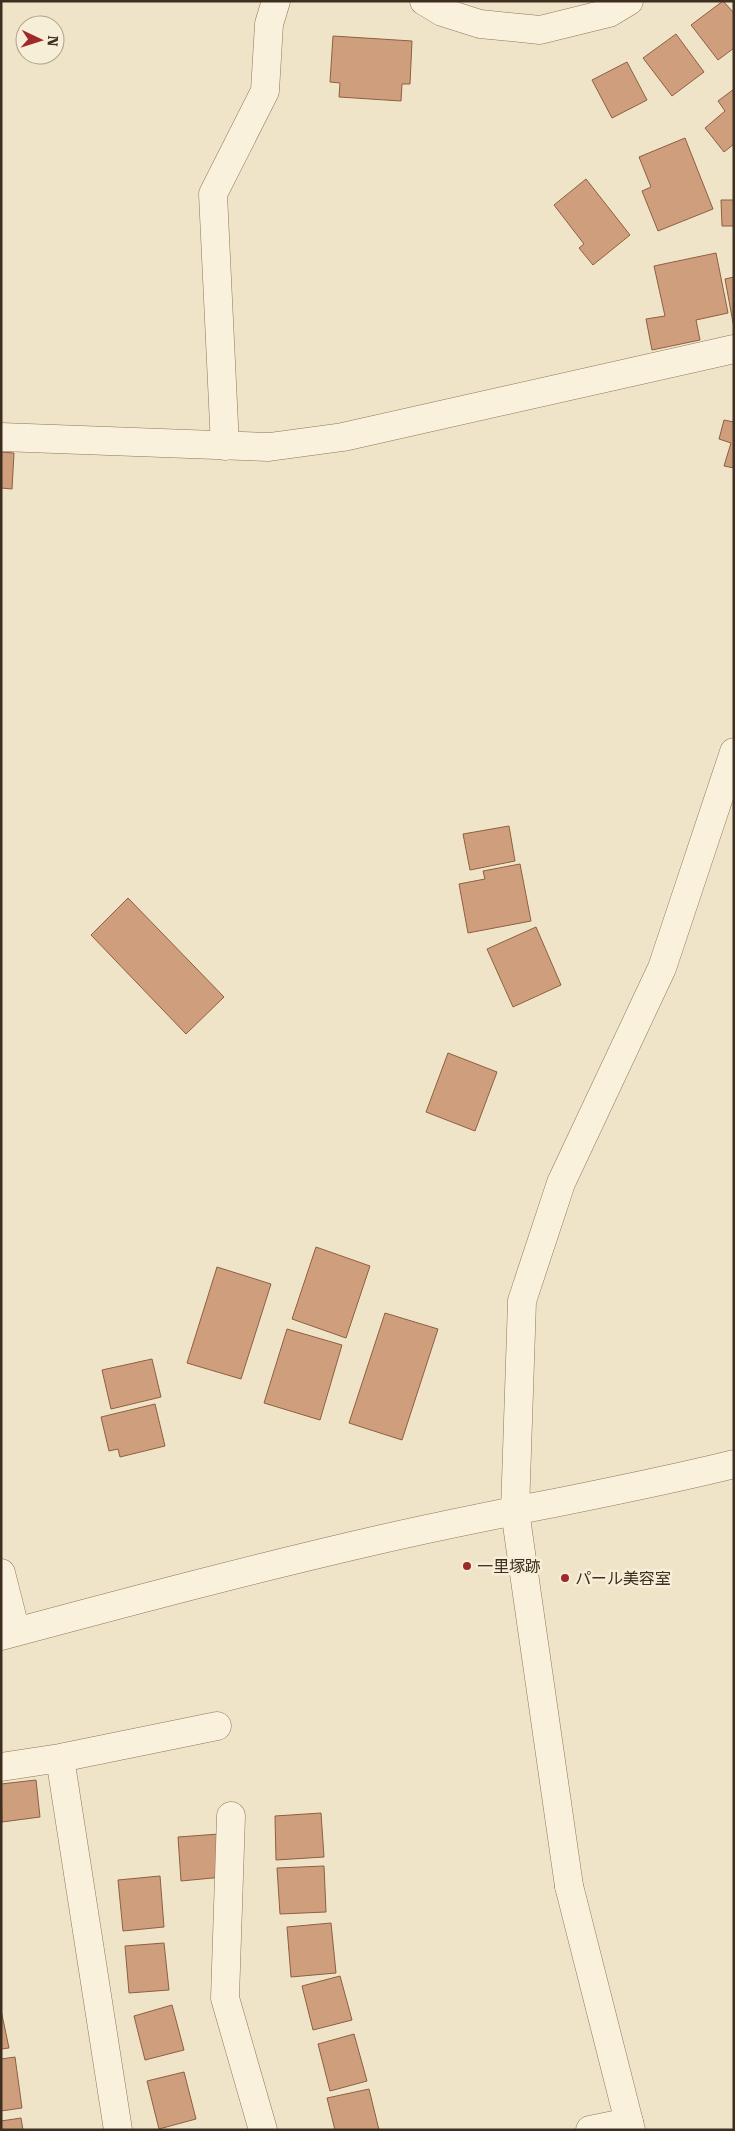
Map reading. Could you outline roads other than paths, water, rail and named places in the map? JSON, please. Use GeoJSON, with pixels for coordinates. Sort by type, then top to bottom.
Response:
{"type":"FeatureCollection","features":[{"type":"Feature","properties":{"kind":"street"},"geometry":{"type":"LineString","coordinates":[[225,446],[213,194],[265,90],[269,24],[276,1]]}},
{"type":"Feature","properties":{"kind":"street"},"geometry":{"type":"LineString","coordinates":[[424,1],[442,12],[480,24],[540,30],[609,13],[630,1]]}},
{"type":"Feature","properties":{"kind":"street"},"geometry":{"type":"LineString","coordinates":[[1,437],[269,447],[343,437],[734,349]]}},
{"type":"Feature","properties":{"kind":"street"},"geometry":{"type":"LineString","coordinates":[[590,2130],[630,2126],[569,1886],[515,1511],[522,1301],[560,1183],[662,968],[734,752]]}},
{"type":"Feature","properties":{"kind":"street"},"geometry":{"type":"LineString","coordinates":[[1,1573],[9,1634],[383,1539],[558,1501],[672,1480],[734,1464]]}},
{"type":"Feature","properties":{"kind":"street"},"geometry":{"type":"LineString","coordinates":[[1,1767],[60,1758],[217,1726]]}},
{"type":"Feature","properties":{"kind":"street"},"geometry":{"type":"LineString","coordinates":[[60,1758],[118,2130]]}},
{"type":"Feature","properties":{"kind":"street"},"geometry":{"type":"LineString","coordinates":[[231,1816],[226,1998],[263,2130]]}},
{"type":"Feature","properties":{"kind":"place","name":"一里塚跡"},"geometry":{"type":"Point","coordinates":[467,1566]}},
{"type":"Feature","properties":{"kind":"place","name":"パール美容室"},"geometry":{"type":"Point","coordinates":[565,1578]}}]}
